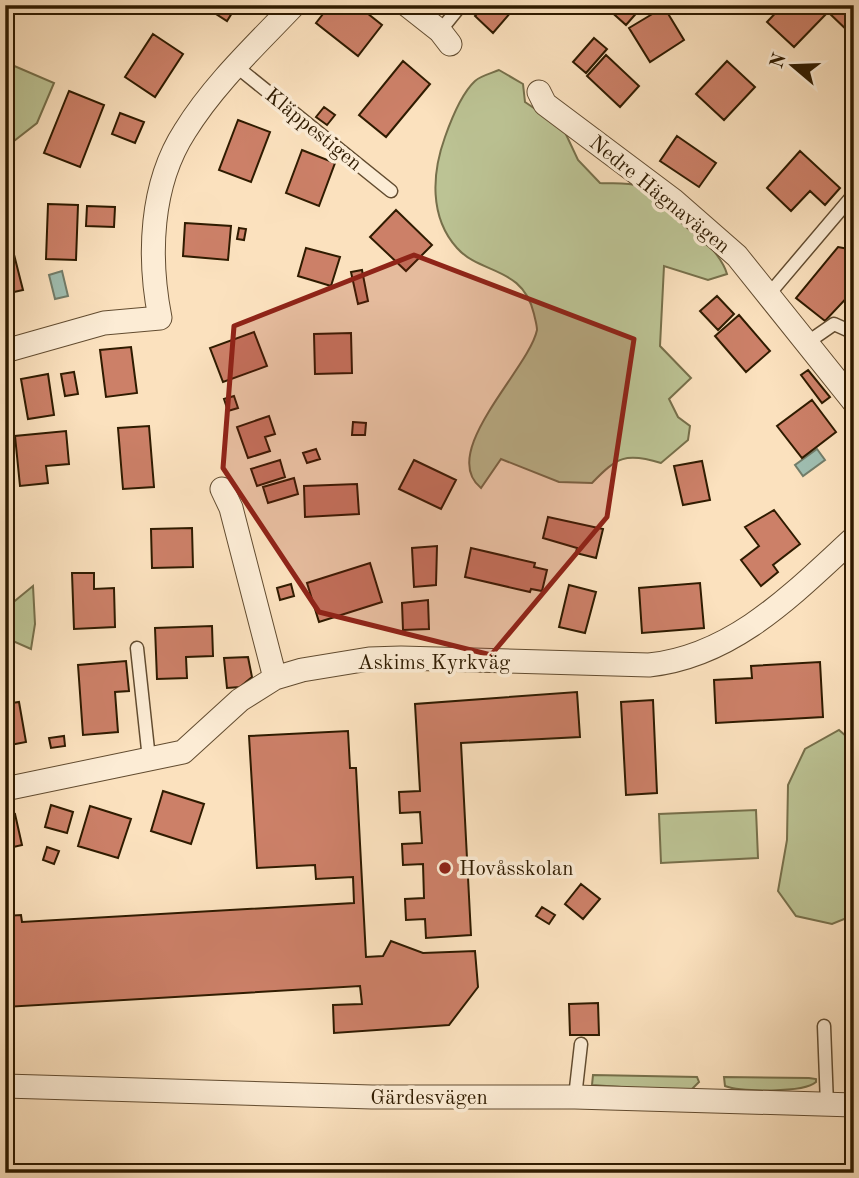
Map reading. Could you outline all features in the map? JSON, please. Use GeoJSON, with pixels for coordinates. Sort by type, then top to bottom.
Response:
{"type":"FeatureCollection","features":[{"type":"Feature","properties":{"kind":"street"},"geometry":{"type":"LineString","coordinates":[[5,351],[104,323],[160,318],[152,278],[153,240],[160,195],[183,133],[237,66],[294,5]]}},
{"type":"Feature","properties":{"kind":"street"},"geometry":{"type":"LineString","coordinates":[[407,5],[445,38]]}},
{"type":"Feature","properties":{"kind":"street","name":"Nedre Hägnavägen"},"geometry":{"type":"LineString","coordinates":[[539,92],[545,104],[713,233],[770,293],[854,402]]}},
{"type":"Feature","properties":{"kind":"street"},"geometry":{"type":"LineString","coordinates":[[222,489],[231,508],[275,678]]}},
{"type":"Feature","properties":{"kind":"street","name":"Askims Kyrkväg"},"geometry":{"type":"LineString","coordinates":[[5,789],[183,752],[194,745],[240,700],[275,678],[302,670],[369,659],[614,666],[665,664],[690,657],[744,633],[854,538]]}},
{"type":"Feature","properties":{"kind":"street","name":"Gärdesvägen"},"geometry":{"type":"LineString","coordinates":[[5,1086],[372,1097],[575,1097],[854,1105]]}},
{"type":"Feature","properties":{"kind":"lane"},"geometry":{"type":"LineString","coordinates":[[445,38],[461,5]]}},
{"type":"Feature","properties":{"kind":"lane","name":"Kläppestigen"},"geometry":{"type":"LineString","coordinates":[[237,66],[391,191]]}},
{"type":"Feature","properties":{"kind":"lane"},"geometry":{"type":"LineString","coordinates":[[770,293],[854,194]]}},
{"type":"Feature","properties":{"kind":"lane"},"geometry":{"type":"LineString","coordinates":[[808,342],[834,324],[854,333]]}},
{"type":"Feature","properties":{"kind":"lane"},"geometry":{"type":"LineString","coordinates":[[137,648],[149,759]]}},
{"type":"Feature","properties":{"kind":"lane"},"geometry":{"type":"LineString","coordinates":[[824,1026],[827,1105]]}},
{"type":"Feature","properties":{"kind":"lane"},"geometry":{"type":"LineString","coordinates":[[575,1097],[581,1044]]}},
{"type":"Feature","properties":{"kind":"highlighted area"},"geometry":{"type":"Polygon","coordinates":[[[414,255],[634,339],[607,517],[491,655],[319,612],[223,468],[234,326],[414,255]]]}},
{"type":"Feature","properties":{"kind":"green space"},"geometry":{"type":"Polygon","coordinates":[[[5,62],[54,83],[37,123],[5,148],[5,62]]]}},
{"type":"Feature","properties":{"kind":"green space"},"geometry":{"type":"Polygon","coordinates":[[[499,70],[523,84],[525,102],[563,128],[578,160],[600,183],[639,186],[662,200],[703,238],[727,274],[708,280],[664,266],[660,346],[691,378],[669,399],[678,417],[690,426],[688,440],[661,463],[639,458],[623,459],[608,467],[592,483],[559,482],[501,459],[481,488],[470,473],[470,454],[477,433],[519,366],[537,330],[529,298],[521,287],[511,279],[467,257],[457,248],[441,223],[437,209],[437,165],[453,115],[475,81],[499,70]]]}},
{"type":"Feature","properties":{"kind":"green space"},"geometry":{"type":"Polygon","coordinates":[[[33,586],[35,624],[31,649],[13,641],[5,655],[5,609],[33,586]]]}},
{"type":"Feature","properties":{"kind":"green space"},"geometry":{"type":"Polygon","coordinates":[[[839,730],[854,743],[854,915],[832,924],[796,916],[778,891],[787,840],[788,785],[805,749],[839,730]]]}},
{"type":"Feature","properties":{"kind":"green space"},"geometry":{"type":"Polygon","coordinates":[[[756,810],[758,858],[661,863],[659,814],[756,810]]]}},
{"type":"Feature","properties":{"kind":"green space"},"geometry":{"type":"Polygon","coordinates":[[[593,1075],[697,1077],[699,1082],[692,1089],[665,1090],[592,1085],[593,1075]]]}},
{"type":"Feature","properties":{"kind":"green space"},"geometry":{"type":"Polygon","coordinates":[[[724,1077],[809,1078],[816,1079],[816,1082],[786,1090],[758,1090],[725,1086],[724,1077]]]}},
{"type":"Feature","properties":{"kind":"shaded area"},"geometry":{"type":"Polygon","coordinates":[[[62,271],[68,296],[55,299],[49,275],[62,271]]]}},
{"type":"Feature","properties":{"kind":"shaded area"},"geometry":{"type":"Polygon","coordinates":[[[817,449],[825,460],[803,476],[795,465],[817,449]]]}},
{"type":"Feature","properties":{"kind":"building"},"geometry":{"type":"Polygon","coordinates":[[[202,5],[237,5],[227,21],[202,5]]]}},
{"type":"Feature","properties":{"kind":"building"},"geometry":{"type":"Polygon","coordinates":[[[330,5],[357,5],[382,25],[358,56],[316,23],[330,5]]]}},
{"type":"Feature","properties":{"kind":"building"},"geometry":{"type":"Polygon","coordinates":[[[485,5],[503,5],[511,12],[493,33],[475,16],[485,5]]]}},
{"type":"Feature","properties":{"kind":"building"},"geometry":{"type":"Polygon","coordinates":[[[536,5],[577,5],[577,6],[538,13],[536,5]]]}},
{"type":"Feature","properties":{"kind":"building"},"geometry":{"type":"Polygon","coordinates":[[[609,5],[636,5],[640,9],[626,25],[607,8],[609,5]]]}},
{"type":"Feature","properties":{"kind":"building"},"geometry":{"type":"Polygon","coordinates":[[[783,5],[854,5],[854,31],[851,34],[828,12],[794,47],[767,22],[783,5]]]}},
{"type":"Feature","properties":{"kind":"building"},"geometry":{"type":"Polygon","coordinates":[[[664,7],[684,40],[650,62],[629,28],[664,7]]]}},
{"type":"Feature","properties":{"kind":"building"},"geometry":{"type":"Polygon","coordinates":[[[153,34],[183,54],[155,97],[125,77],[153,34]]]}},
{"type":"Feature","properties":{"kind":"building"},"geometry":{"type":"Polygon","coordinates":[[[594,38],[607,49],[586,73],[573,62],[594,38]]]}},
{"type":"Feature","properties":{"kind":"building"},"geometry":{"type":"Polygon","coordinates":[[[606,55],[639,86],[620,107],[587,76],[606,55]]]}},
{"type":"Feature","properties":{"kind":"building"},"geometry":{"type":"Polygon","coordinates":[[[403,61],[430,84],[386,137],[359,115],[403,61]]]}},
{"type":"Feature","properties":{"kind":"building"},"geometry":{"type":"Polygon","coordinates":[[[727,61],[755,87],[724,120],[696,94],[727,61]]]}},
{"type":"Feature","properties":{"kind":"building"},"geometry":{"type":"Polygon","coordinates":[[[69,91],[104,105],[80,167],[44,153],[69,91]]]}},
{"type":"Feature","properties":{"kind":"building"},"geometry":{"type":"Polygon","coordinates":[[[324,107],[335,115],[327,125],[316,117],[324,107]]]}},
{"type":"Feature","properties":{"kind":"building"},"geometry":{"type":"Polygon","coordinates":[[[120,113],[144,122],[135,143],[112,134],[120,113]]]}},
{"type":"Feature","properties":{"kind":"building"},"geometry":{"type":"Polygon","coordinates":[[[238,120],[270,132],[251,182],[219,170],[238,120]]]}},
{"type":"Feature","properties":{"kind":"building"},"geometry":{"type":"Polygon","coordinates":[[[677,136],[716,163],[699,187],[660,161],[677,136]]]}},
{"type":"Feature","properties":{"kind":"building"},"geometry":{"type":"Polygon","coordinates":[[[302,150],[335,163],[319,206],[286,193],[302,150]]]}},
{"type":"Feature","properties":{"kind":"building"},"geometry":{"type":"Polygon","coordinates":[[[800,151],[840,188],[825,205],[810,191],[791,211],[767,188],[800,151]]]}},
{"type":"Feature","properties":{"kind":"building"},"geometry":{"type":"Polygon","coordinates":[[[48,204],[78,205],[76,260],[46,259],[48,204]]]}},
{"type":"Feature","properties":{"kind":"building"},"geometry":{"type":"Polygon","coordinates":[[[87,206],[115,207],[114,227],[86,226],[87,206]]]}},
{"type":"Feature","properties":{"kind":"building"},"geometry":{"type":"Polygon","coordinates":[[[396,210],[432,245],[406,271],[370,237],[396,210]]]}},
{"type":"Feature","properties":{"kind":"building"},"geometry":{"type":"Polygon","coordinates":[[[185,223],[231,226],[228,260],[183,256],[185,223]]]}},
{"type":"Feature","properties":{"kind":"building"},"geometry":{"type":"Polygon","coordinates":[[[239,228],[246,229],[244,240],[237,239],[239,228]]]}},
{"type":"Feature","properties":{"kind":"building"},"geometry":{"type":"Polygon","coordinates":[[[8,231],[23,290],[5,294],[5,232],[8,231]]]}},
{"type":"Feature","properties":{"kind":"building"},"geometry":{"type":"Polygon","coordinates":[[[838,247],[854,250],[854,290],[825,321],[796,298],[838,247]]]}},
{"type":"Feature","properties":{"kind":"building"},"geometry":{"type":"Polygon","coordinates":[[[306,248],[340,257],[331,286],[298,276],[306,248]]]}},
{"type":"Feature","properties":{"kind":"building"},"geometry":{"type":"Polygon","coordinates":[[[362,270],[368,301],[358,304],[351,272],[362,270]]]}},
{"type":"Feature","properties":{"kind":"building"},"geometry":{"type":"Polygon","coordinates":[[[717,296],[734,314],[718,330],[700,311],[717,296]]]}},
{"type":"Feature","properties":{"kind":"building"},"geometry":{"type":"Polygon","coordinates":[[[739,315],[770,351],[746,372],[715,336],[739,315]]]}},
{"type":"Feature","properties":{"kind":"building"},"geometry":{"type":"Polygon","coordinates":[[[254,332],[267,366],[223,382],[210,348],[254,332]]]}},
{"type":"Feature","properties":{"kind":"building"},"geometry":{"type":"Polygon","coordinates":[[[351,333],[352,373],[315,374],[314,334],[351,333]]]}},
{"type":"Feature","properties":{"kind":"building"},"geometry":{"type":"Polygon","coordinates":[[[131,347],[137,393],[106,397],[100,350],[131,347]]]}},
{"type":"Feature","properties":{"kind":"building"},"geometry":{"type":"Polygon","coordinates":[[[808,370],[830,397],[822,403],[801,375],[808,370]]]}},
{"type":"Feature","properties":{"kind":"building"},"geometry":{"type":"Polygon","coordinates":[[[74,372],[78,394],[65,396],[61,374],[74,372]]]}},
{"type":"Feature","properties":{"kind":"building"},"geometry":{"type":"Polygon","coordinates":[[[48,374],[54,415],[28,419],[21,379],[48,374]]]}},
{"type":"Feature","properties":{"kind":"building"},"geometry":{"type":"Polygon","coordinates":[[[234,396],[238,408],[228,411],[224,399],[234,396]]]}},
{"type":"Feature","properties":{"kind":"building"},"geometry":{"type":"Polygon","coordinates":[[[812,400],[836,432],[802,458],[777,426],[812,400]]]}},
{"type":"Feature","properties":{"kind":"building"},"geometry":{"type":"Polygon","coordinates":[[[269,416],[275,434],[265,437],[270,451],[248,458],[237,427],[269,416]]]}},
{"type":"Feature","properties":{"kind":"building"},"geometry":{"type":"Polygon","coordinates":[[[353,422],[366,423],[365,435],[352,435],[353,422]]]}},
{"type":"Feature","properties":{"kind":"building"},"geometry":{"type":"Polygon","coordinates":[[[149,426],[154,487],[123,489],[118,428],[149,426]]]}},
{"type":"Feature","properties":{"kind":"building"},"geometry":{"type":"Polygon","coordinates":[[[66,431],[69,464],[46,466],[48,483],[20,486],[15,436],[66,431]]]}},
{"type":"Feature","properties":{"kind":"building"},"geometry":{"type":"Polygon","coordinates":[[[316,449],[320,459],[307,463],[303,453],[316,449]]]}},
{"type":"Feature","properties":{"kind":"building"},"geometry":{"type":"Polygon","coordinates":[[[280,460],[285,477],[257,486],[251,469],[280,460]]]}},
{"type":"Feature","properties":{"kind":"building"},"geometry":{"type":"Polygon","coordinates":[[[414,460],[456,480],[441,509],[399,489],[414,460]]]}},
{"type":"Feature","properties":{"kind":"building"},"geometry":{"type":"Polygon","coordinates":[[[702,461],[710,500],[683,505],[674,466],[702,461]]]}},
{"type":"Feature","properties":{"kind":"building"},"geometry":{"type":"Polygon","coordinates":[[[294,478],[298,494],[268,503],[263,487],[294,478]]]}},
{"type":"Feature","properties":{"kind":"building"},"geometry":{"type":"Polygon","coordinates":[[[357,484],[359,514],[305,517],[304,486],[357,484]]]}},
{"type":"Feature","properties":{"kind":"building"},"geometry":{"type":"Polygon","coordinates":[[[774,510],[800,544],[773,565],[778,572],[761,586],[741,560],[759,546],[745,527],[774,510]]]}},
{"type":"Feature","properties":{"kind":"building"},"geometry":{"type":"Polygon","coordinates":[[[548,517],[603,529],[596,558],[576,553],[577,548],[543,538],[548,517]]]}},
{"type":"Feature","properties":{"kind":"building"},"geometry":{"type":"Polygon","coordinates":[[[192,528],[193,567],[152,568],[151,529],[192,528]]]}},
{"type":"Feature","properties":{"kind":"building"},"geometry":{"type":"Polygon","coordinates":[[[437,546],[436,585],[414,587],[412,548],[437,546]]]}},
{"type":"Feature","properties":{"kind":"building"},"geometry":{"type":"Polygon","coordinates":[[[471,548],[535,563],[534,567],[547,570],[542,591],[531,589],[530,592],[465,577],[471,548]]]}},
{"type":"Feature","properties":{"kind":"building"},"geometry":{"type":"Polygon","coordinates":[[[370,563],[382,602],[319,622],[307,583],[370,563]]]}},
{"type":"Feature","properties":{"kind":"building"},"geometry":{"type":"Polygon","coordinates":[[[72,573],[94,573],[94,589],[114,588],[115,627],[74,629],[72,573]]]}},
{"type":"Feature","properties":{"kind":"building"},"geometry":{"type":"Polygon","coordinates":[[[700,583],[704,628],[642,633],[639,588],[700,583]]]}},
{"type":"Feature","properties":{"kind":"building"},"geometry":{"type":"Polygon","coordinates":[[[291,584],[294,596],[280,600],[277,588],[291,584]]]}},
{"type":"Feature","properties":{"kind":"building"},"geometry":{"type":"Polygon","coordinates":[[[569,585],[596,592],[585,633],[559,627],[569,585]]]}},
{"type":"Feature","properties":{"kind":"building"},"geometry":{"type":"Polygon","coordinates":[[[428,600],[429,629],[403,630],[402,603],[428,600]]]}},
{"type":"Feature","properties":{"kind":"building"},"geometry":{"type":"Polygon","coordinates":[[[212,626],[213,656],[186,657],[187,678],[157,679],[155,628],[212,626]]]}},
{"type":"Feature","properties":{"kind":"building"},"geometry":{"type":"Polygon","coordinates":[[[248,657],[252,677],[240,687],[227,688],[224,658],[248,657]]]}},
{"type":"Feature","properties":{"kind":"building"},"geometry":{"type":"Polygon","coordinates":[[[126,661],[129,691],[115,692],[118,732],[83,735],[78,665],[126,661]]]}},
{"type":"Feature","properties":{"kind":"building"},"geometry":{"type":"Polygon","coordinates":[[[820,662],[823,717],[716,723],[714,680],[752,678],[751,666],[820,662]]]}},
{"type":"Feature","properties":{"kind":"building"},"geometry":{"type":"Polygon","coordinates":[[[577,692],[580,737],[461,743],[471,935],[426,938],[425,919],[406,920],[405,899],[424,898],[423,864],[403,865],[402,844],[422,843],[420,812],[400,813],[399,792],[420,791],[415,704],[577,692]]]}},
{"type":"Feature","properties":{"kind":"building"},"geometry":{"type":"Polygon","coordinates":[[[653,700],[657,793],[626,795],[621,702],[653,700]]]}},
{"type":"Feature","properties":{"kind":"building"},"geometry":{"type":"Polygon","coordinates":[[[19,702],[26,742],[5,746],[5,704],[19,702]]]}},
{"type":"Feature","properties":{"kind":"building"},"geometry":{"type":"Polygon","coordinates":[[[348,731],[350,768],[356,768],[366,957],[383,956],[391,941],[423,953],[475,951],[478,987],[449,1025],[334,1033],[333,1005],[362,1004],[360,986],[5,1007],[5,916],[21,915],[22,922],[354,903],[353,877],[316,879],[315,865],[257,868],[249,736],[348,731]]]}},
{"type":"Feature","properties":{"kind":"building"},"geometry":{"type":"Polygon","coordinates":[[[64,736],[65,746],[51,748],[49,738],[64,736]]]}},
{"type":"Feature","properties":{"kind":"building"},"geometry":{"type":"Polygon","coordinates":[[[163,791],[204,804],[191,844],[151,831],[163,791]]]}},
{"type":"Feature","properties":{"kind":"building"},"geometry":{"type":"Polygon","coordinates":[[[51,805],[73,812],[67,833],[45,827],[51,805]]]}},
{"type":"Feature","properties":{"kind":"building"},"geometry":{"type":"Polygon","coordinates":[[[90,806],[131,819],[118,858],[78,846],[90,806]]]}},
{"type":"Feature","properties":{"kind":"building"},"geometry":{"type":"Polygon","coordinates":[[[15,814],[22,845],[5,849],[5,817],[15,814]]]}},
{"type":"Feature","properties":{"kind":"building"},"geometry":{"type":"Polygon","coordinates":[[[47,847],[59,851],[54,864],[43,860],[47,847]]]}},
{"type":"Feature","properties":{"kind":"building"},"geometry":{"type":"Polygon","coordinates":[[[581,884],[600,899],[583,919],[565,904],[581,884]]]}},
{"type":"Feature","properties":{"kind":"building"},"geometry":{"type":"Polygon","coordinates":[[[542,907],[555,915],[549,924],[536,916],[542,907]]]}},
{"type":"Feature","properties":{"kind":"building"},"geometry":{"type":"Polygon","coordinates":[[[598,1003],[599,1035],[570,1035],[569,1004],[598,1003]]]}},
{"type":"Feature","properties":{"kind":"place","name":"Hovåsskolan"},"geometry":{"type":"Point","coordinates":[445,868]}}]}
